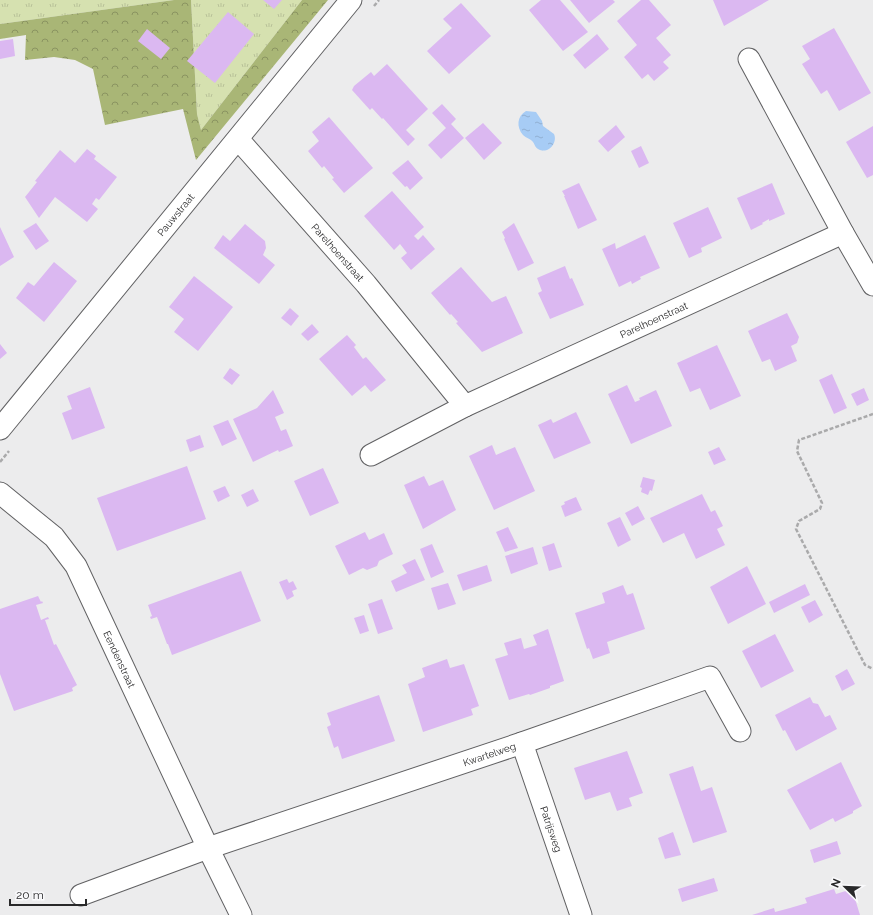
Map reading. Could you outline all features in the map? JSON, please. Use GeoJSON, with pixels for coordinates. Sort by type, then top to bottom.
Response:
{"type":"FeatureCollection","features":[{"type":"Feature","properties":{"kind":"street","name":"Pauwstraat"},"geometry":{"type":"LineString","coordinates":[[0,429],[351,0]]}},
{"type":"Feature","properties":{"kind":"street"},"geometry":{"type":"LineString","coordinates":[[749,59],[843,233],[873,285]]}},
{"type":"Feature","properties":{"kind":"street","name":"Parelhoenstraat"},"geometry":{"type":"LineString","coordinates":[[238,139],[366,284],[465,406]]}},
{"type":"Feature","properties":{"kind":"street","name":"Parelhoenstraat"},"geometry":{"type":"LineString","coordinates":[[371,455],[465,406],[843,233]]}},
{"type":"Feature","properties":{"kind":"street","name":"Eendenstraat"},"geometry":{"type":"LineString","coordinates":[[0,493],[54,537],[76,566],[241,915]]}},
{"type":"Feature","properties":{"kind":"street","name":"Kwartelweg"},"geometry":{"type":"LineString","coordinates":[[208,848],[522,743],[710,677],[740,731]]}},
{"type":"Feature","properties":{"kind":"street","name":"Patrijsweg"},"geometry":{"type":"LineString","coordinates":[[522,743],[581,915]]}},
{"type":"Feature","properties":{"kind":"street"},"geometry":{"type":"LineString","coordinates":[[81,895],[208,848]]}},
{"type":"Feature","properties":{"kind":"path"},"geometry":{"type":"LineString","coordinates":[[873,414],[799,440],[797,450],[822,502],[820,509],[799,521],[796,529],[865,665],[873,669]]}},
{"type":"Feature","properties":{"kind":"green space"},"geometry":{"type":"Polygon","coordinates":[[[0,0],[174,0],[0,24],[0,0]]]}},
{"type":"Feature","properties":{"kind":"green space"},"geometry":{"type":"Polygon","coordinates":[[[174,0],[191,0],[197,114],[201,130],[302,0],[328,0],[196,160],[183,109],[105,125],[93,69],[75,60],[54,57],[25,60],[26,35],[0,39],[0,24],[174,0]]]}},
{"type":"Feature","properties":{"kind":"green space"},"geometry":{"type":"Polygon","coordinates":[[[191,0],[302,0],[201,130],[197,114],[191,0]]]}},
{"type":"Feature","properties":{"kind":"water"},"geometry":{"type":"Polygon","coordinates":[[[526,111],[536,112],[542,121],[543,126],[554,134],[555,141],[549,149],[538,149],[519,129],[519,119],[526,111]]]}},
{"type":"Feature","properties":{"kind":"building"},"geometry":{"type":"Polygon","coordinates":[[[263,0],[282,0],[274,9],[263,0]]]}},
{"type":"Feature","properties":{"kind":"building"},"geometry":{"type":"Polygon","coordinates":[[[541,0],[560,0],[588,32],[563,51],[529,10],[541,0]]]}},
{"type":"Feature","properties":{"kind":"building"},"geometry":{"type":"Polygon","coordinates":[[[570,0],[613,0],[615,2],[589,23],[570,0]]]}},
{"type":"Feature","properties":{"kind":"building"},"geometry":{"type":"Polygon","coordinates":[[[641,0],[649,0],[671,25],[656,38],[671,55],[663,62],[669,68],[654,81],[648,74],[642,79],[624,57],[637,45],[617,21],[641,0]]]}},
{"type":"Feature","properties":{"kind":"building"},"geometry":{"type":"Polygon","coordinates":[[[713,0],[769,0],[724,26],[713,0]]]}},
{"type":"Feature","properties":{"kind":"building"},"geometry":{"type":"Polygon","coordinates":[[[461,3],[491,36],[449,74],[427,51],[452,28],[443,19],[461,3]]]}},
{"type":"Feature","properties":{"kind":"building"},"geometry":{"type":"Polygon","coordinates":[[[228,12],[254,34],[215,83],[187,61],[228,12]]]}},
{"type":"Feature","properties":{"kind":"building"},"geometry":{"type":"Polygon","coordinates":[[[834,28],[871,93],[839,111],[827,90],[821,94],[802,64],[810,59],[802,46],[834,28]]]}},
{"type":"Feature","properties":{"kind":"building"},"geometry":{"type":"Polygon","coordinates":[[[147,29],[170,48],[161,59],[138,41],[147,29]]]}},
{"type":"Feature","properties":{"kind":"building"},"geometry":{"type":"Polygon","coordinates":[[[597,34],[609,49],[585,69],[573,55],[597,34]]]}},
{"type":"Feature","properties":{"kind":"building"},"geometry":{"type":"Polygon","coordinates":[[[13,39],[15,56],[0,59],[0,41],[13,39]]]}},
{"type":"Feature","properties":{"kind":"building"},"geometry":{"type":"Polygon","coordinates":[[[387,64],[428,109],[406,130],[415,139],[408,146],[383,118],[382,119],[372,108],[370,110],[352,90],[354,86],[371,72],[374,76],[387,64]]]}},
{"type":"Feature","properties":{"kind":"building"},"geometry":{"type":"Polygon","coordinates":[[[442,104],[456,119],[451,124],[464,138],[441,159],[428,145],[446,128],[432,113],[442,104]]]}},
{"type":"Feature","properties":{"kind":"building"},"geometry":{"type":"Polygon","coordinates":[[[329,117],[373,168],[344,193],[332,179],[334,178],[324,166],[322,168],[308,151],[319,141],[312,132],[329,117]]]}},
{"type":"Feature","properties":{"kind":"building"},"geometry":{"type":"Polygon","coordinates":[[[483,123],[502,143],[484,160],[465,138],[483,123]]]}},
{"type":"Feature","properties":{"kind":"building"},"geometry":{"type":"Polygon","coordinates":[[[616,125],[625,137],[608,152],[598,141],[616,125]]]}},
{"type":"Feature","properties":{"kind":"building"},"geometry":{"type":"Polygon","coordinates":[[[873,126],[873,175],[867,178],[846,142],[873,126]]]}},
{"type":"Feature","properties":{"kind":"building"},"geometry":{"type":"Polygon","coordinates":[[[641,146],[649,163],[639,168],[631,151],[641,146]]]}},
{"type":"Feature","properties":{"kind":"building"},"geometry":{"type":"Polygon","coordinates":[[[87,149],[96,156],[94,159],[117,177],[99,200],[96,198],[92,204],[98,209],[87,222],[55,197],[39,218],[25,197],[37,182],[35,181],[60,150],[75,163],[87,149]]]}},
{"type":"Feature","properties":{"kind":"building"},"geometry":{"type":"Polygon","coordinates":[[[408,160],[423,178],[410,190],[407,186],[405,187],[392,173],[408,160]]]}},
{"type":"Feature","properties":{"kind":"building"},"geometry":{"type":"Polygon","coordinates":[[[579,183],[597,220],[578,229],[562,191],[579,183]]]}},
{"type":"Feature","properties":{"kind":"building"},"geometry":{"type":"Polygon","coordinates":[[[772,183],[785,214],[769,221],[769,219],[751,230],[737,198],[772,183]]]}},
{"type":"Feature","properties":{"kind":"building"},"geometry":{"type":"Polygon","coordinates":[[[392,191],[424,227],[414,236],[418,240],[423,235],[435,249],[411,270],[401,258],[407,253],[400,244],[394,250],[364,216],[392,191]]]}},
{"type":"Feature","properties":{"kind":"building"},"geometry":{"type":"Polygon","coordinates":[[[708,207],[722,238],[701,248],[702,252],[689,258],[673,223],[708,207]]]}},
{"type":"Feature","properties":{"kind":"building"},"geometry":{"type":"Polygon","coordinates":[[[36,223],[49,241],[36,250],[23,231],[36,223]]]}},
{"type":"Feature","properties":{"kind":"building"},"geometry":{"type":"Polygon","coordinates":[[[514,223],[534,263],[518,271],[502,232],[514,223]]]}},
{"type":"Feature","properties":{"kind":"building"},"geometry":{"type":"Polygon","coordinates":[[[245,224],[265,241],[266,248],[263,255],[275,265],[259,284],[214,248],[223,235],[230,241],[245,224]]]}},
{"type":"Feature","properties":{"kind":"building"},"geometry":{"type":"Polygon","coordinates":[[[0,227],[14,257],[0,266],[0,227]]]}},
{"type":"Feature","properties":{"kind":"building"},"geometry":{"type":"Polygon","coordinates":[[[645,235],[660,268],[640,277],[641,279],[632,284],[631,281],[619,287],[602,249],[615,243],[616,249],[645,235]]]}},
{"type":"Feature","properties":{"kind":"building"},"geometry":{"type":"Polygon","coordinates":[[[54,262],[77,281],[44,322],[16,298],[28,282],[34,286],[54,262]]]}},
{"type":"Feature","properties":{"kind":"building"},"geometry":{"type":"Polygon","coordinates":[[[565,266],[584,305],[550,319],[538,293],[542,291],[537,278],[565,266]]]}},
{"type":"Feature","properties":{"kind":"building"},"geometry":{"type":"Polygon","coordinates":[[[461,267],[492,302],[506,296],[523,333],[482,352],[456,323],[458,322],[431,293],[461,267]]]}},
{"type":"Feature","properties":{"kind":"building"},"geometry":{"type":"Polygon","coordinates":[[[194,276],[233,307],[198,351],[174,332],[184,319],[169,307],[194,276]]]}},
{"type":"Feature","properties":{"kind":"building"},"geometry":{"type":"Polygon","coordinates":[[[290,308],[299,316],[291,326],[281,318],[290,308]]]}},
{"type":"Feature","properties":{"kind":"building"},"geometry":{"type":"Polygon","coordinates":[[[787,313],[799,337],[797,343],[791,346],[797,361],[775,371],[770,359],[762,362],[748,331],[787,313]]]}},
{"type":"Feature","properties":{"kind":"building"},"geometry":{"type":"Polygon","coordinates":[[[312,324],[319,332],[308,341],[301,334],[312,324]]]}},
{"type":"Feature","properties":{"kind":"building"},"geometry":{"type":"Polygon","coordinates":[[[347,335],[356,345],[354,347],[363,359],[366,357],[386,380],[371,392],[365,385],[352,396],[319,359],[347,335]]]}},
{"type":"Feature","properties":{"kind":"building"},"geometry":{"type":"Polygon","coordinates":[[[0,344],[7,353],[0,359],[0,344]]]}},
{"type":"Feature","properties":{"kind":"building"},"geometry":{"type":"Polygon","coordinates":[[[717,345],[741,396],[710,410],[700,388],[690,392],[677,363],[717,345]]]}},
{"type":"Feature","properties":{"kind":"building"},"geometry":{"type":"Polygon","coordinates":[[[230,368],[240,375],[232,385],[223,378],[230,368]]]}},
{"type":"Feature","properties":{"kind":"building"},"geometry":{"type":"Polygon","coordinates":[[[832,374],[847,408],[834,414],[819,380],[832,374]]]}},
{"type":"Feature","properties":{"kind":"building"},"geometry":{"type":"Polygon","coordinates":[[[627,385],[635,402],[640,400],[639,398],[656,390],[672,426],[631,444],[608,394],[627,385]]]}},
{"type":"Feature","properties":{"kind":"building"},"geometry":{"type":"Polygon","coordinates":[[[90,387],[105,428],[72,440],[62,413],[72,409],[67,396],[90,387]]]}},
{"type":"Feature","properties":{"kind":"building"},"geometry":{"type":"Polygon","coordinates":[[[864,388],[869,400],[857,406],[851,394],[864,388]]]}},
{"type":"Feature","properties":{"kind":"building"},"geometry":{"type":"Polygon","coordinates":[[[273,390],[284,413],[275,417],[281,431],[286,429],[293,446],[279,452],[278,450],[253,462],[233,419],[257,408],[273,390]]]}},
{"type":"Feature","properties":{"kind":"building"},"geometry":{"type":"Polygon","coordinates":[[[576,412],[591,443],[554,459],[538,425],[551,419],[553,423],[576,412]]]}},
{"type":"Feature","properties":{"kind":"building"},"geometry":{"type":"Polygon","coordinates":[[[228,420],[237,439],[222,446],[213,426],[228,420]]]}},
{"type":"Feature","properties":{"kind":"building"},"geometry":{"type":"Polygon","coordinates":[[[200,435],[204,447],[190,452],[186,440],[200,435]]]}},
{"type":"Feature","properties":{"kind":"building"},"geometry":{"type":"Polygon","coordinates":[[[492,445],[496,455],[515,447],[535,491],[494,510],[469,456],[492,445]]]}},
{"type":"Feature","properties":{"kind":"building"},"geometry":{"type":"Polygon","coordinates":[[[719,447],[726,460],[714,465],[708,452],[719,447]]]}},
{"type":"Feature","properties":{"kind":"building"},"geometry":{"type":"Polygon","coordinates":[[[187,466],[206,519],[117,551],[97,498],[187,466]]]}},
{"type":"Feature","properties":{"kind":"building"},"geometry":{"type":"Polygon","coordinates":[[[323,468],[339,503],[310,516],[294,481],[323,468]]]}},
{"type":"Feature","properties":{"kind":"building"},"geometry":{"type":"Polygon","coordinates":[[[424,476],[429,486],[443,480],[456,510],[423,529],[404,485],[424,476]]]}},
{"type":"Feature","properties":{"kind":"building"},"geometry":{"type":"Polygon","coordinates":[[[643,477],[655,480],[652,491],[650,490],[648,495],[641,492],[642,488],[640,487],[643,477]]]}},
{"type":"Feature","properties":{"kind":"building"},"geometry":{"type":"Polygon","coordinates":[[[225,486],[230,496],[218,502],[213,491],[225,486]]]}},
{"type":"Feature","properties":{"kind":"building"},"geometry":{"type":"Polygon","coordinates":[[[253,489],[259,501],[247,507],[241,495],[253,489]]]}},
{"type":"Feature","properties":{"kind":"building"},"geometry":{"type":"Polygon","coordinates":[[[702,494],[711,512],[715,510],[723,526],[717,529],[725,545],[696,559],[684,533],[663,543],[650,518],[702,494]]]}},
{"type":"Feature","properties":{"kind":"building"},"geometry":{"type":"Polygon","coordinates":[[[576,497],[582,510],[565,517],[561,506],[565,504],[564,502],[576,497]]]}},
{"type":"Feature","properties":{"kind":"building"},"geometry":{"type":"Polygon","coordinates":[[[638,506],[645,519],[632,526],[625,513],[638,506]]]}},
{"type":"Feature","properties":{"kind":"building"},"geometry":{"type":"Polygon","coordinates":[[[620,517],[631,540],[618,547],[607,523],[620,517]]]}},
{"type":"Feature","properties":{"kind":"building"},"geometry":{"type":"Polygon","coordinates":[[[508,527],[518,548],[505,552],[496,532],[508,527]]]}},
{"type":"Feature","properties":{"kind":"building"},"geometry":{"type":"Polygon","coordinates":[[[365,532],[369,540],[384,533],[393,554],[379,561],[377,566],[367,570],[363,568],[349,575],[335,546],[365,532]]]}},
{"type":"Feature","properties":{"kind":"building"},"geometry":{"type":"Polygon","coordinates":[[[554,543],[562,567],[549,571],[542,547],[554,543]]]}},
{"type":"Feature","properties":{"kind":"building"},"geometry":{"type":"Polygon","coordinates":[[[432,544],[444,572],[431,578],[420,549],[432,544]]]}},
{"type":"Feature","properties":{"kind":"building"},"geometry":{"type":"Polygon","coordinates":[[[533,547],[538,564],[511,574],[505,556],[533,547]]]}},
{"type":"Feature","properties":{"kind":"building"},"geometry":{"type":"Polygon","coordinates":[[[415,559],[425,580],[396,592],[391,581],[407,573],[402,565],[415,559]]]}},
{"type":"Feature","properties":{"kind":"building"},"geometry":{"type":"Polygon","coordinates":[[[487,565],[492,581],[463,591],[457,575],[487,565]]]}},
{"type":"Feature","properties":{"kind":"building"},"geometry":{"type":"Polygon","coordinates":[[[747,566],[766,604],[728,624],[710,587],[747,566]]]}},
{"type":"Feature","properties":{"kind":"building"},"geometry":{"type":"Polygon","coordinates":[[[241,571],[261,621],[172,655],[157,617],[151,619],[150,617],[152,616],[148,605],[241,571]]]}},
{"type":"Feature","properties":{"kind":"building"},"geometry":{"type":"Polygon","coordinates":[[[287,579],[289,583],[293,581],[297,589],[292,591],[294,596],[287,600],[279,582],[287,579]]]}},
{"type":"Feature","properties":{"kind":"building"},"geometry":{"type":"Polygon","coordinates":[[[448,583],[456,604],[438,610],[431,588],[448,583]]]}},
{"type":"Feature","properties":{"kind":"building"},"geometry":{"type":"Polygon","coordinates":[[[805,584],[810,595],[774,613],[769,602],[805,584]]]}},
{"type":"Feature","properties":{"kind":"building"},"geometry":{"type":"Polygon","coordinates":[[[623,585],[627,595],[633,593],[645,629],[607,642],[610,653],[593,659],[589,648],[587,649],[575,613],[605,603],[602,593],[623,585]]]}},
{"type":"Feature","properties":{"kind":"building"},"geometry":{"type":"Polygon","coordinates":[[[38,596],[43,603],[36,605],[41,620],[48,617],[49,619],[45,620],[54,645],[56,644],[77,685],[72,688],[73,691],[14,711],[0,674],[0,609],[38,596]]]}},
{"type":"Feature","properties":{"kind":"building"},"geometry":{"type":"Polygon","coordinates":[[[382,599],[393,629],[378,634],[368,604],[382,599]]]}},
{"type":"Feature","properties":{"kind":"building"},"geometry":{"type":"Polygon","coordinates":[[[815,600],[823,615],[809,623],[801,607],[815,600]]]}},
{"type":"Feature","properties":{"kind":"building"},"geometry":{"type":"Polygon","coordinates":[[[364,615],[369,631],[360,634],[354,618],[364,615]]]}},
{"type":"Feature","properties":{"kind":"building"},"geometry":{"type":"Polygon","coordinates":[[[548,629],[564,681],[530,695],[529,694],[509,700],[495,659],[508,655],[504,643],[521,638],[524,649],[537,645],[533,635],[548,629]]]}},
{"type":"Feature","properties":{"kind":"building"},"geometry":{"type":"Polygon","coordinates":[[[775,634],[794,671],[761,688],[742,651],[775,634]]]}},
{"type":"Feature","properties":{"kind":"building"},"geometry":{"type":"Polygon","coordinates":[[[447,659],[450,668],[464,664],[479,706],[471,709],[473,715],[423,732],[408,684],[425,677],[422,668],[447,659]]]}},
{"type":"Feature","properties":{"kind":"building"},"geometry":{"type":"Polygon","coordinates":[[[847,669],[855,684],[842,691],[835,676],[847,669]]]}},
{"type":"Feature","properties":{"kind":"building"},"geometry":{"type":"Polygon","coordinates":[[[379,695],[395,741],[342,759],[338,746],[334,748],[327,727],[331,725],[327,713],[379,695]]]}},
{"type":"Feature","properties":{"kind":"building"},"geometry":{"type":"Polygon","coordinates":[[[810,697],[813,703],[818,704],[825,717],[823,718],[830,715],[837,729],[796,751],[775,715],[810,697]]]}},
{"type":"Feature","properties":{"kind":"building"},"geometry":{"type":"Polygon","coordinates":[[[627,751],[643,793],[629,798],[632,806],[617,811],[610,792],[585,800],[574,768],[627,751]]]}},
{"type":"Feature","properties":{"kind":"building"},"geometry":{"type":"Polygon","coordinates":[[[841,762],[862,806],[853,811],[853,813],[835,822],[833,818],[810,830],[787,790],[841,762]]]}},
{"type":"Feature","properties":{"kind":"building"},"geometry":{"type":"Polygon","coordinates":[[[693,766],[701,791],[712,787],[727,832],[693,843],[669,774],[693,766]]]}},
{"type":"Feature","properties":{"kind":"building"},"geometry":{"type":"Polygon","coordinates":[[[673,832],[681,855],[665,859],[658,838],[673,832]]]}},
{"type":"Feature","properties":{"kind":"building"},"geometry":{"type":"Polygon","coordinates":[[[837,841],[841,854],[814,863],[810,850],[837,841]]]}},
{"type":"Feature","properties":{"kind":"building"},"geometry":{"type":"Polygon","coordinates":[[[714,878],[718,891],[682,902],[678,889],[714,878]]]}},
{"type":"Feature","properties":{"kind":"building"},"geometry":{"type":"Polygon","coordinates":[[[834,889],[836,894],[852,889],[860,915],[752,915],[774,908],[775,912],[807,903],[805,898],[834,889]]]}}]}
